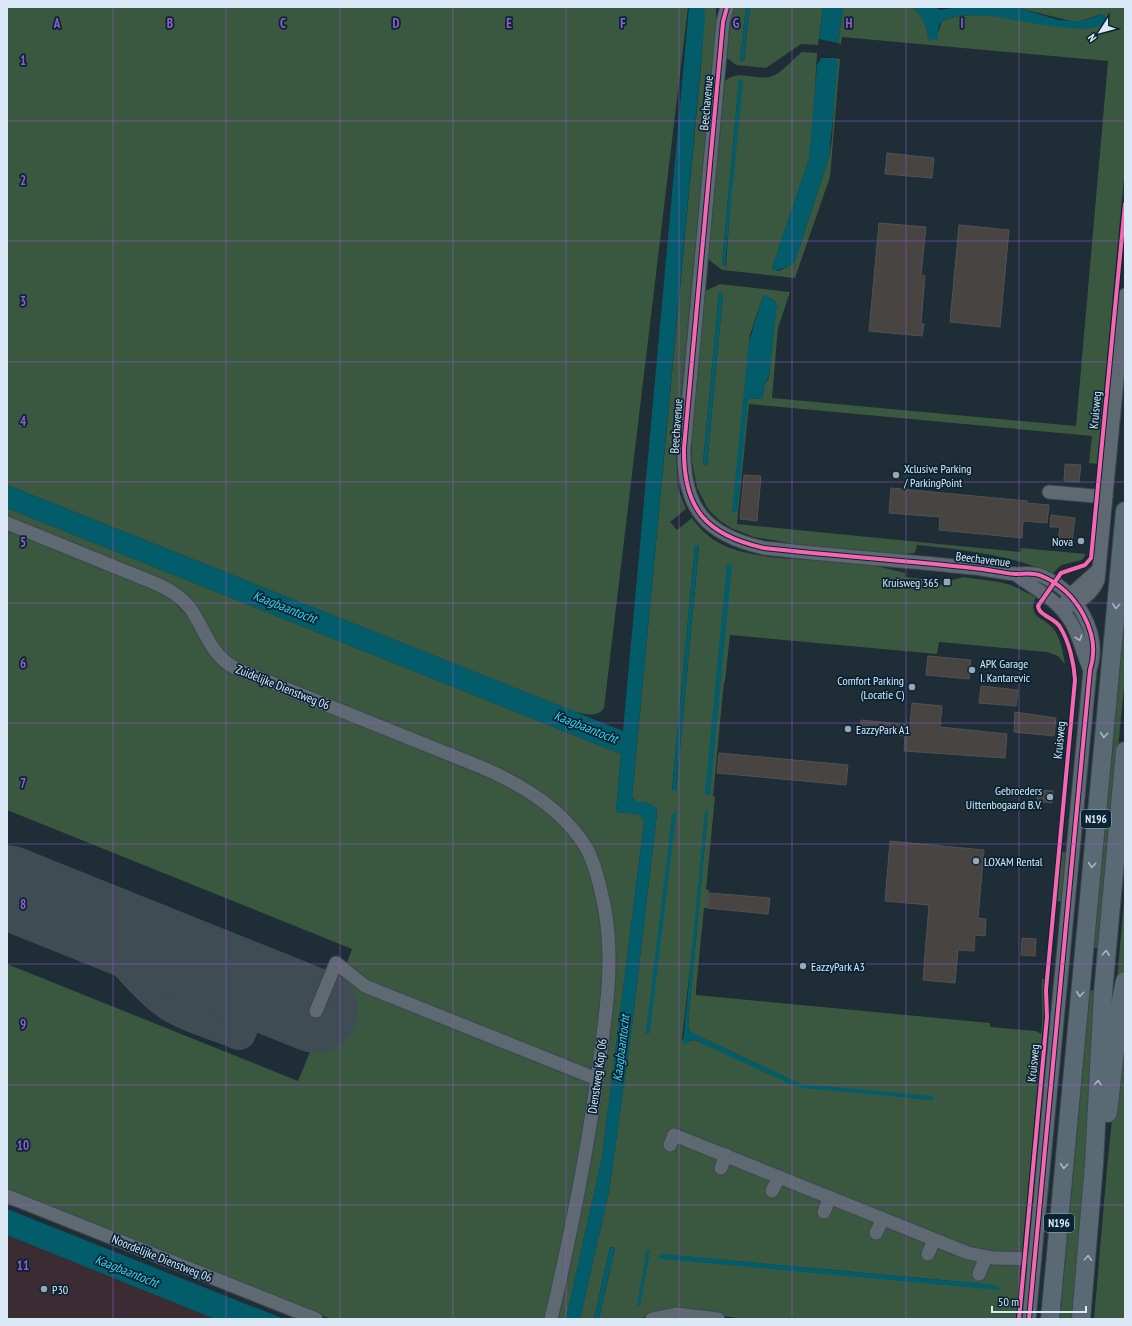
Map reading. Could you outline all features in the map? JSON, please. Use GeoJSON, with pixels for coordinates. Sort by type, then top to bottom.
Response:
{"type":"FeatureCollection","features":[{"type":"Feature","properties":{"kind":"highway","name":"N196"},"geometry":{"type":"LineString","coordinates":[[1050,1319],[1125,511]]}},
{"type":"Feature","properties":{"kind":"highway","name":"N196"},"geometry":{"type":"LineString","coordinates":[[1081,1319],[1094,1164],[1103,993],[1125,751]]}},
{"type":"Feature","properties":{"kind":"highway"},"geometry":{"type":"LineString","coordinates":[[1119,815],[1125,842]]}},
{"type":"Feature","properties":{"kind":"highway"},"geometry":{"type":"LineString","coordinates":[[1094,1164],[1106,1131],[1118,1015],[1125,981]]}},
{"type":"Feature","properties":{"kind":"street","name":"Beechavenue"},"geometry":{"type":"LineString","coordinates":[[720,7],[723,22]]}},
{"type":"Feature","properties":{"kind":"street","name":"Beechavenue"},"geometry":{"type":"LineString","coordinates":[[727,7],[723,22],[684,448],[686,480],[694,504],[704,519],[721,533],[733,539],[760,547],[976,568],[1015,574],[1031,572],[1057,584],[1073,600]]}},
{"type":"Feature","properties":{"kind":"street","name":"Kruisweg"},"geometry":{"type":"LineString","coordinates":[[1029,1319],[1090,670],[1094,658],[1087,624],[1073,600],[1096,584],[1099,569],[1125,295]]}},
{"type":"Feature","properties":{"kind":"street"},"geometry":{"type":"LineString","coordinates":[[1049,492],[1106,497]]}},
{"type":"Feature","properties":{"kind":"street","name":"Zuidelijke Dienstweg 06"},"geometry":{"type":"LineString","coordinates":[[7,523],[167,588],[187,605],[213,650],[230,666],[504,777],[532,794],[550,808],[577,835]]}},
{"type":"Feature","properties":{"kind":"street","name":"Beechavenue"},"geometry":{"type":"LineString","coordinates":[[1015,574],[1046,593],[1062,609]]}},
{"type":"Feature","properties":{"kind":"street"},"geometry":{"type":"LineString","coordinates":[[1062,609],[1073,600]]}},
{"type":"Feature","properties":{"kind":"street","name":"Kruisweg"},"geometry":{"type":"LineString","coordinates":[[1062,609],[1076,631],[1090,670]]}},
{"type":"Feature","properties":{"kind":"street","name":"Dienstweg Kop 06"},"geometry":{"type":"LineString","coordinates":[[551,1319],[578,1199],[597,1079],[607,997],[610,954],[606,911],[594,867],[586,848],[577,835]]}},
{"type":"Feature","properties":{"kind":"street"},"geometry":{"type":"LineString","coordinates":[[316,1011],[336,963],[365,986],[597,1079]]}},
{"type":"Feature","properties":{"kind":"street"},"geometry":{"type":"LineString","coordinates":[[670,1145],[674,1135],[960,1250],[986,1257],[1035,1259]]}},
{"type":"Feature","properties":{"kind":"street"},"geometry":{"type":"LineString","coordinates":[[721,1168],[726,1155]]}},
{"type":"Feature","properties":{"kind":"street"},"geometry":{"type":"LineString","coordinates":[[772,1191],[779,1177]]}},
{"type":"Feature","properties":{"kind":"street","name":"Noordelijke Dienstweg 06"},"geometry":{"type":"LineString","coordinates":[[7,1196],[316,1319]]}},
{"type":"Feature","properties":{"kind":"street"},"geometry":{"type":"LineString","coordinates":[[824,1212],[830,1198]]}},
{"type":"Feature","properties":{"kind":"street"},"geometry":{"type":"LineString","coordinates":[[876,1233],[882,1219]]}},
{"type":"Feature","properties":{"kind":"street"},"geometry":{"type":"LineString","coordinates":[[928,1254],[934,1240]]}},
{"type":"Feature","properties":{"kind":"street"},"geometry":{"type":"LineString","coordinates":[[979,1274],[986,1257]]}},
{"type":"Feature","properties":{"kind":"street"},"geometry":{"type":"LineString","coordinates":[[652,1319],[676,1314],[718,1319]]}},
{"type":"Feature","properties":{"kind":"shaded area"},"geometry":{"type":"Polygon","coordinates":[[[7,1231],[227,1319],[7,1319],[7,1231]]]}},
{"type":"Feature","properties":{"kind":"green space"},"geometry":{"type":"Polygon","coordinates":[[[7,7],[688,7],[604,708],[601,711],[595,714],[575,712],[7,485],[7,7]]]}},
{"type":"Feature","properties":{"kind":"green space"},"geometry":{"type":"Polygon","coordinates":[[[704,7],[716,7],[716,26],[676,451],[678,489],[686,509],[670,522],[677,530],[692,518],[704,532],[715,541],[734,549],[752,554],[791,559],[866,564],[905,573],[905,577],[932,580],[932,584],[948,585],[948,581],[963,577],[1011,585],[1036,597],[1033,610],[1038,617],[1051,626],[1055,631],[1063,651],[1065,664],[1058,656],[1047,652],[939,642],[937,654],[730,635],[713,796],[715,797],[706,890],[709,890],[707,908],[704,908],[696,990],[696,995],[990,1023],[990,1027],[1036,1031],[1041,1034],[1042,979],[1044,979],[1044,1016],[1022,1253],[989,1255],[676,1138],[936,1244],[989,1261],[1021,1263],[1016,1319],[746,1319],[699,1313],[655,1313],[638,1319],[599,1319],[615,1248],[610,1247],[594,1319],[580,1319],[609,1191],[632,1026],[657,813],[657,809],[648,803],[637,802],[632,797],[702,55],[704,7]],[[695,545],[672,790],[676,791],[699,546],[695,545]],[[708,810],[682,1039],[689,1041],[695,1040],[797,1086],[933,1100],[800,1084],[690,1032],[688,1025],[708,810]],[[660,1254],[999,1287],[974,1283],[660,1254]]]}},
{"type":"Feature","properties":{"kind":"green space"},"geometry":{"type":"Polygon","coordinates":[[[732,7],[746,7],[740,60],[744,61],[750,7],[823,7],[818,45],[801,44],[766,68],[736,65],[727,58],[732,7]]]}},
{"type":"Feature","properties":{"kind":"green space"},"geometry":{"type":"Polygon","coordinates":[[[843,7],[912,7],[924,21],[928,39],[938,33],[942,21],[955,17],[971,15],[1009,17],[1080,28],[1102,14],[1081,21],[1071,21],[1014,7],[1125,7],[1125,167],[1097,464],[1089,463],[1092,436],[749,404],[737,524],[1020,552],[1021,548],[1086,554],[1082,560],[1061,565],[1052,574],[1036,567],[1003,557],[951,549],[917,545],[915,553],[901,554],[795,544],[754,537],[731,528],[719,520],[708,509],[697,488],[692,462],[692,435],[705,291],[720,284],[790,292],[778,328],[772,398],[1076,426],[1108,61],[842,37],[841,44],[838,43],[843,7]],[[719,293],[703,463],[705,466],[707,465],[723,293],[719,293]],[[763,296],[750,335],[733,512],[737,511],[747,401],[750,398],[762,399],[765,384],[769,378],[776,302],[763,296]]]}},
{"type":"Feature","properties":{"kind":"green space"},"geometry":{"type":"Polygon","coordinates":[[[802,52],[817,53],[812,142],[809,159],[772,268],[778,271],[788,267],[795,261],[829,157],[832,139],[835,58],[840,59],[830,177],[795,278],[722,270],[708,259],[725,81],[741,75],[764,78],[770,77],[783,70],[802,52]],[[739,80],[722,264],[725,266],[739,80]]]}},
{"type":"Feature","properties":{"kind":"green space"},"geometry":{"type":"Polygon","coordinates":[[[7,508],[621,754],[616,812],[638,814],[643,818],[644,822],[602,1157],[566,1319],[557,1319],[608,1033],[603,881],[550,802],[235,662],[221,649],[189,597],[177,587],[7,517],[7,508]]]}},
{"type":"Feature","properties":{"kind":"green space"},"geometry":{"type":"Polygon","coordinates":[[[7,528],[140,581],[171,599],[189,618],[209,655],[220,665],[502,781],[553,816],[567,831],[583,857],[594,885],[601,915],[603,976],[592,1067],[589,1070],[368,985],[346,965],[352,949],[7,810],[7,528]]]}},
{"type":"Feature","properties":{"kind":"green space"},"geometry":{"type":"Polygon","coordinates":[[[1125,614],[1125,676],[1099,948],[1094,948],[1125,614]]]}},
{"type":"Feature","properties":{"kind":"green space"},"geometry":{"type":"Polygon","coordinates":[[[1062,852],[1067,852],[1063,902],[1057,901],[1062,852]]]}},
{"type":"Feature","properties":{"kind":"green space"},"geometry":{"type":"Polygon","coordinates":[[[1125,890],[1125,970],[1115,1001],[1125,890]]]}},
{"type":"Feature","properties":{"kind":"green space"},"geometry":{"type":"Polygon","coordinates":[[[7,964],[298,1081],[342,974],[590,1083],[576,1183],[546,1319],[331,1319],[7,1189],[7,964]]]}},
{"type":"Feature","properties":{"kind":"green space"},"geometry":{"type":"Polygon","coordinates":[[[1090,990],[1096,991],[1075,1319],[1060,1319],[1090,990]]]}},
{"type":"Feature","properties":{"kind":"green space"},"geometry":{"type":"Polygon","coordinates":[[[1125,995],[1125,1319],[1094,1319],[1107,1168],[1125,995]]]}},
{"type":"Feature","properties":{"kind":"water","name":"Kaagbaantocht"},"geometry":{"type":"Polygon","coordinates":[[[689,7],[704,7],[705,19],[632,797],[637,802],[648,803],[657,809],[657,813],[632,1026],[609,1191],[580,1319],[566,1319],[602,1157],[644,822],[643,818],[638,814],[616,812],[621,754],[7,508],[7,485],[623,731],[689,7]]]}},
{"type":"Feature","properties":{"kind":"water"},"geometry":{"type":"Polygon","coordinates":[[[746,7],[750,7],[744,61],[740,60],[746,7]]]}},
{"type":"Feature","properties":{"kind":"water"},"geometry":{"type":"Polygon","coordinates":[[[823,7],[843,7],[838,43],[819,39],[823,7]]]}},
{"type":"Feature","properties":{"kind":"water"},"geometry":{"type":"Polygon","coordinates":[[[912,7],[934,7],[941,10],[958,7],[1014,7],[1059,20],[1082,21],[1104,14],[1108,19],[1100,26],[1071,28],[1001,17],[972,15],[959,16],[942,21],[939,26],[937,40],[928,39],[924,21],[912,7]]]}},
{"type":"Feature","properties":{"kind":"water"},"geometry":{"type":"Polygon","coordinates":[[[821,58],[835,58],[838,63],[829,157],[795,261],[788,267],[774,271],[772,268],[809,159],[817,65],[821,58]]]}},
{"type":"Feature","properties":{"kind":"water"},"geometry":{"type":"Polygon","coordinates":[[[739,79],[743,80],[725,266],[722,264],[739,79]]]}},
{"type":"Feature","properties":{"kind":"water"},"geometry":{"type":"Polygon","coordinates":[[[719,292],[723,293],[707,465],[705,466],[703,463],[719,292]]]}},
{"type":"Feature","properties":{"kind":"water"},"geometry":{"type":"Polygon","coordinates":[[[766,295],[775,301],[777,307],[769,376],[765,384],[762,399],[750,398],[748,400],[737,512],[732,511],[749,342],[763,296],[766,295]]]}},
{"type":"Feature","properties":{"kind":"water"},"geometry":{"type":"Polygon","coordinates":[[[695,545],[699,545],[676,791],[672,790],[695,545]]]}},
{"type":"Feature","properties":{"kind":"water"},"geometry":{"type":"Polygon","coordinates":[[[727,564],[732,565],[710,795],[705,794],[727,564]]]}},
{"type":"Feature","properties":{"kind":"water"},"geometry":{"type":"Polygon","coordinates":[[[705,810],[708,810],[688,1025],[690,1032],[800,1084],[933,1096],[933,1100],[804,1088],[788,1083],[695,1040],[691,1040],[685,1045],[683,1044],[705,810]]]}},
{"type":"Feature","properties":{"kind":"water","name":"Kaagbaantocht"},"geometry":{"type":"Polygon","coordinates":[[[7,1209],[284,1319],[215,1319],[7,1235],[7,1209]]]}},
{"type":"Feature","properties":{"kind":"water"},"geometry":{"type":"Polygon","coordinates":[[[610,1247],[615,1248],[599,1319],[594,1319],[610,1247]]]}},
{"type":"Feature","properties":{"kind":"water"},"geometry":{"type":"Polygon","coordinates":[[[647,1250],[650,1251],[640,1306],[637,1305],[647,1250]]]}},
{"type":"Feature","properties":{"kind":"water"},"geometry":{"type":"Polygon","coordinates":[[[660,1254],[974,1283],[998,1286],[999,1288],[998,1290],[663,1259],[659,1257],[660,1254]]]}},
{"type":"Feature","properties":{"kind":"building"},"geometry":{"type":"Polygon","coordinates":[[[887,153],[934,158],[932,178],[885,174],[887,153]]]}},
{"type":"Feature","properties":{"kind":"building"},"geometry":{"type":"Polygon","coordinates":[[[879,223],[926,227],[921,275],[925,276],[921,324],[924,324],[922,336],[869,331],[879,223]]]}},
{"type":"Feature","properties":{"kind":"building"},"geometry":{"type":"Polygon","coordinates":[[[959,225],[1009,230],[1000,327],[950,322],[959,225]]]}},
{"type":"Feature","properties":{"kind":"building"},"geometry":{"type":"Polygon","coordinates":[[[1065,464],[1081,465],[1079,482],[1064,481],[1065,464]]]}},
{"type":"Feature","properties":{"kind":"building"},"geometry":{"type":"Polygon","coordinates":[[[744,475],[761,476],[757,521],[740,519],[744,475]]]}},
{"type":"Feature","properties":{"kind":"building"},"geometry":{"type":"Polygon","coordinates":[[[891,488],[1027,501],[1027,503],[1049,505],[1047,523],[1023,521],[1022,538],[939,530],[940,517],[889,513],[891,488]]]}},
{"type":"Feature","properties":{"kind":"building"},"geometry":{"type":"Polygon","coordinates":[[[1051,515],[1075,518],[1072,542],[1058,541],[1060,527],[1050,527],[1051,515]]]}},
{"type":"Feature","properties":{"kind":"building"},"geometry":{"type":"Polygon","coordinates":[[[928,656],[971,660],[969,679],[926,675],[928,656]]]}},
{"type":"Feature","properties":{"kind":"building"},"geometry":{"type":"Polygon","coordinates":[[[981,686],[1018,690],[1016,706],[979,703],[981,686]]]}},
{"type":"Feature","properties":{"kind":"building"},"geometry":{"type":"Polygon","coordinates":[[[912,703],[942,706],[940,727],[1007,734],[1005,758],[904,751],[905,736],[860,732],[861,720],[910,725],[912,703]]]}},
{"type":"Feature","properties":{"kind":"building"},"geometry":{"type":"Polygon","coordinates":[[[1015,712],[1056,718],[1054,736],[1014,732],[1015,712]]]}},
{"type":"Feature","properties":{"kind":"building"},"geometry":{"type":"Polygon","coordinates":[[[719,753],[848,765],[846,785],[717,773],[719,753]]]}},
{"type":"Feature","properties":{"kind":"building"},"geometry":{"type":"Polygon","coordinates":[[[1038,790],[1053,791],[1052,803],[1037,801],[1038,790]]]}},
{"type":"Feature","properties":{"kind":"building"},"geometry":{"type":"Polygon","coordinates":[[[890,841],[984,850],[978,918],[986,919],[985,936],[975,935],[974,951],[958,950],[955,983],[923,980],[929,905],[885,901],[890,841]]]}},
{"type":"Feature","properties":{"kind":"building"},"geometry":{"type":"Polygon","coordinates":[[[709,893],[770,898],[768,914],[707,908],[709,893]]]}},
{"type":"Feature","properties":{"kind":"building"},"geometry":{"type":"Polygon","coordinates":[[[1022,938],[1036,939],[1035,956],[1021,955],[1022,938]]]}},
{"type":"Feature","properties":{"kind":"waterway"},"geometry":{"type":"LineString","coordinates":[[648,1032],[674,815]]}},
{"type":"Feature","properties":{"kind":"taxiway"},"geometry":{"type":"LineString","coordinates":[[68,912],[95,930],[107,941],[140,978],[164,1000],[180,1010],[200,1018],[239,1033],[257,987]]}},
{"type":"Feature","properties":{"kind":"runway"},"geometry":{"type":"LineString","coordinates":[[7,887],[316,1011]]}},
{"type":"Feature","properties":{"kind":"cycle path"},"geometry":{"type":"LineString","coordinates":[[727,7],[723,22],[684,448],[688,488],[694,503],[702,516],[713,527],[727,535],[764,548],[947,565],[1042,576],[1055,583],[1076,603],[1084,615],[1089,628],[1093,656],[1090,670],[1029,1319]]}},
{"type":"Feature","properties":{"kind":"cycle path"},"geometry":{"type":"LineString","coordinates":[[1019,1319],[1047,1017],[1046,990],[1075,680],[1074,667],[1066,639],[1058,624],[1044,615],[1038,606],[1061,573],[1085,565],[1091,558],[1125,204]]}},
{"type":"Feature","properties":{"kind":"place","name":"Xclusive Parking / ParkingPoint"},"geometry":{"type":"Point","coordinates":[896,475]}},
{"type":"Feature","properties":{"kind":"place","name":"Nova"},"geometry":{"type":"Point","coordinates":[1081,541]}},
{"type":"Feature","properties":{"kind":"place","name":"Kruisweg 365"},"geometry":{"type":"Point","coordinates":[947,582]}},
{"type":"Feature","properties":{"kind":"place","name":"APK Garage I. Kantarevic"},"geometry":{"type":"Point","coordinates":[972,670]}},
{"type":"Feature","properties":{"kind":"place","name":"Comfort Parking (Locatie C)"},"geometry":{"type":"Point","coordinates":[912,687]}},
{"type":"Feature","properties":{"kind":"place","name":"EazzyPark A1"},"geometry":{"type":"Point","coordinates":[848,729]}},
{"type":"Feature","properties":{"kind":"place","name":"Gebroeders Uittenbogaard B.V."},"geometry":{"type":"Point","coordinates":[1050,797]}},
{"type":"Feature","properties":{"kind":"place","name":"LOXAM Rental"},"geometry":{"type":"Point","coordinates":[976,861]}},
{"type":"Feature","properties":{"kind":"place","name":"EazzyPark A3"},"geometry":{"type":"Point","coordinates":[803,966]}},
{"type":"Feature","properties":{"kind":"place","name":"P30"},"geometry":{"type":"Point","coordinates":[44,1289]}}]}
